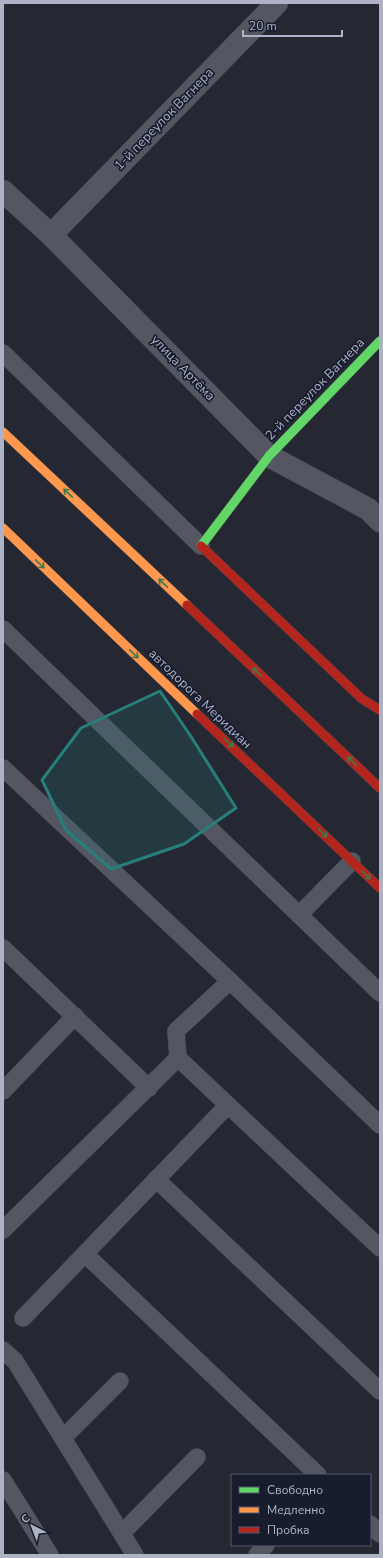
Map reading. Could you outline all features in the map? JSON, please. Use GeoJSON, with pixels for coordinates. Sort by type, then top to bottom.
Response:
{"type":"FeatureCollection","features":[{"type":"Feature","properties":{"kind":"main road","name":"2-й переулок Вагнера"},"geometry":{"type":"LineString","coordinates":[[201,546],[269,456],[380,341]]}},
{"type":"Feature","properties":{"kind":"main road"},"geometry":{"type":"LineString","coordinates":[[3,432],[380,788]]}},
{"type":"Feature","properties":{"kind":"main road","name":"автодорога Меридиан"},"geometry":{"type":"LineString","coordinates":[[6,537],[380,888]]}},
{"type":"Feature","properties":{"kind":"main road"},"geometry":{"type":"LineString","coordinates":[[201,546],[362,699],[380,710]]}},
{"type":"Feature","properties":{"kind":"street","name":"1-й переулок Вагнера"},"geometry":{"type":"LineString","coordinates":[[51,234],[277,3]]}},
{"type":"Feature","properties":{"kind":"street","name":"улица Артёма"},"geometry":{"type":"LineString","coordinates":[[3,191],[51,234],[269,456],[368,509],[380,521]]}},
{"type":"Feature","properties":{"kind":"lane"},"geometry":{"type":"LineString","coordinates":[[3,353],[201,546]]}},
{"type":"Feature","properties":{"kind":"lane"},"geometry":{"type":"LineString","coordinates":[[3,629],[380,993]]}},
{"type":"Feature","properties":{"kind":"lane"},"geometry":{"type":"LineString","coordinates":[[3,768],[230,981],[380,1125]]}},
{"type":"Feature","properties":{"kind":"lane"},"geometry":{"type":"LineString","coordinates":[[299,916],[352,861]]}},
{"type":"Feature","properties":{"kind":"lane"},"geometry":{"type":"LineString","coordinates":[[3,948],[149,1088]]}},
{"type":"Feature","properties":{"kind":"lane"},"geometry":{"type":"LineString","coordinates":[[230,981],[176,1031],[178,1058],[380,1248]]}},
{"type":"Feature","properties":{"kind":"lane"},"geometry":{"type":"LineString","coordinates":[[3,1091],[75,1016]]}},
{"type":"Feature","properties":{"kind":"lane"},"geometry":{"type":"LineString","coordinates":[[3,1230],[178,1058]]}},
{"type":"Feature","properties":{"kind":"lane"},"geometry":{"type":"LineString","coordinates":[[23,1318],[228,1105]]}},
{"type":"Feature","properties":{"kind":"lane"},"geometry":{"type":"LineString","coordinates":[[156,1179],[380,1391]]}},
{"type":"Feature","properties":{"kind":"lane"},"geometry":{"type":"LineString","coordinates":[[85,1254],[317,1474]]}},
{"type":"Feature","properties":{"kind":"lane"},"geometry":{"type":"LineString","coordinates":[[3,1350],[15,1361],[135,1555]]}},
{"type":"Feature","properties":{"kind":"lane"},"geometry":{"type":"LineString","coordinates":[[63,1438],[120,1381]]}},
{"type":"Feature","properties":{"kind":"lane"},"geometry":{"type":"LineString","coordinates":[[122,1533],[197,1457]]}},
{"type":"Feature","properties":{"kind":"lane"},"geometry":{"type":"LineString","coordinates":[[3,1480],[50,1555]]}},
{"type":"Feature","properties":{"kind":"lane"},"geometry":{"type":"LineString","coordinates":[[371,1525],[380,1534]]}},
{"type":"Feature","properties":{"kind":"lane"},"geometry":{"type":"LineString","coordinates":[[257,1555],[265,1546]]}},
{"type":"Feature","properties":{"kind":"highlighted area"},"geometry":{"type":"Polygon","coordinates":[[[160,691],[236,808],[184,844],[111,869],[66,830],[42,780],[81,728],[160,691]]]}},
{"type":"Feature","properties":{"kind":"traffic: fast"},"geometry":{"type":"LineString","coordinates":[[201,546],[269,456],[380,341]]}},
{"type":"Feature","properties":{"kind":"traffic: slow"},"geometry":{"type":"LineString","coordinates":[[3,432],[187,605]]}},
{"type":"Feature","properties":{"kind":"traffic: slow"},"geometry":{"type":"LineString","coordinates":[[3,528],[197,714]]}},
{"type":"Feature","properties":{"kind":"traffic: jam"},"geometry":{"type":"LineString","coordinates":[[201,546],[362,699],[380,710]]}},
{"type":"Feature","properties":{"kind":"traffic: jam"},"geometry":{"type":"LineString","coordinates":[[187,605],[380,788]]}},
{"type":"Feature","properties":{"kind":"traffic: jam"},"geometry":{"type":"LineString","coordinates":[[197,714],[380,888]]}}]}
